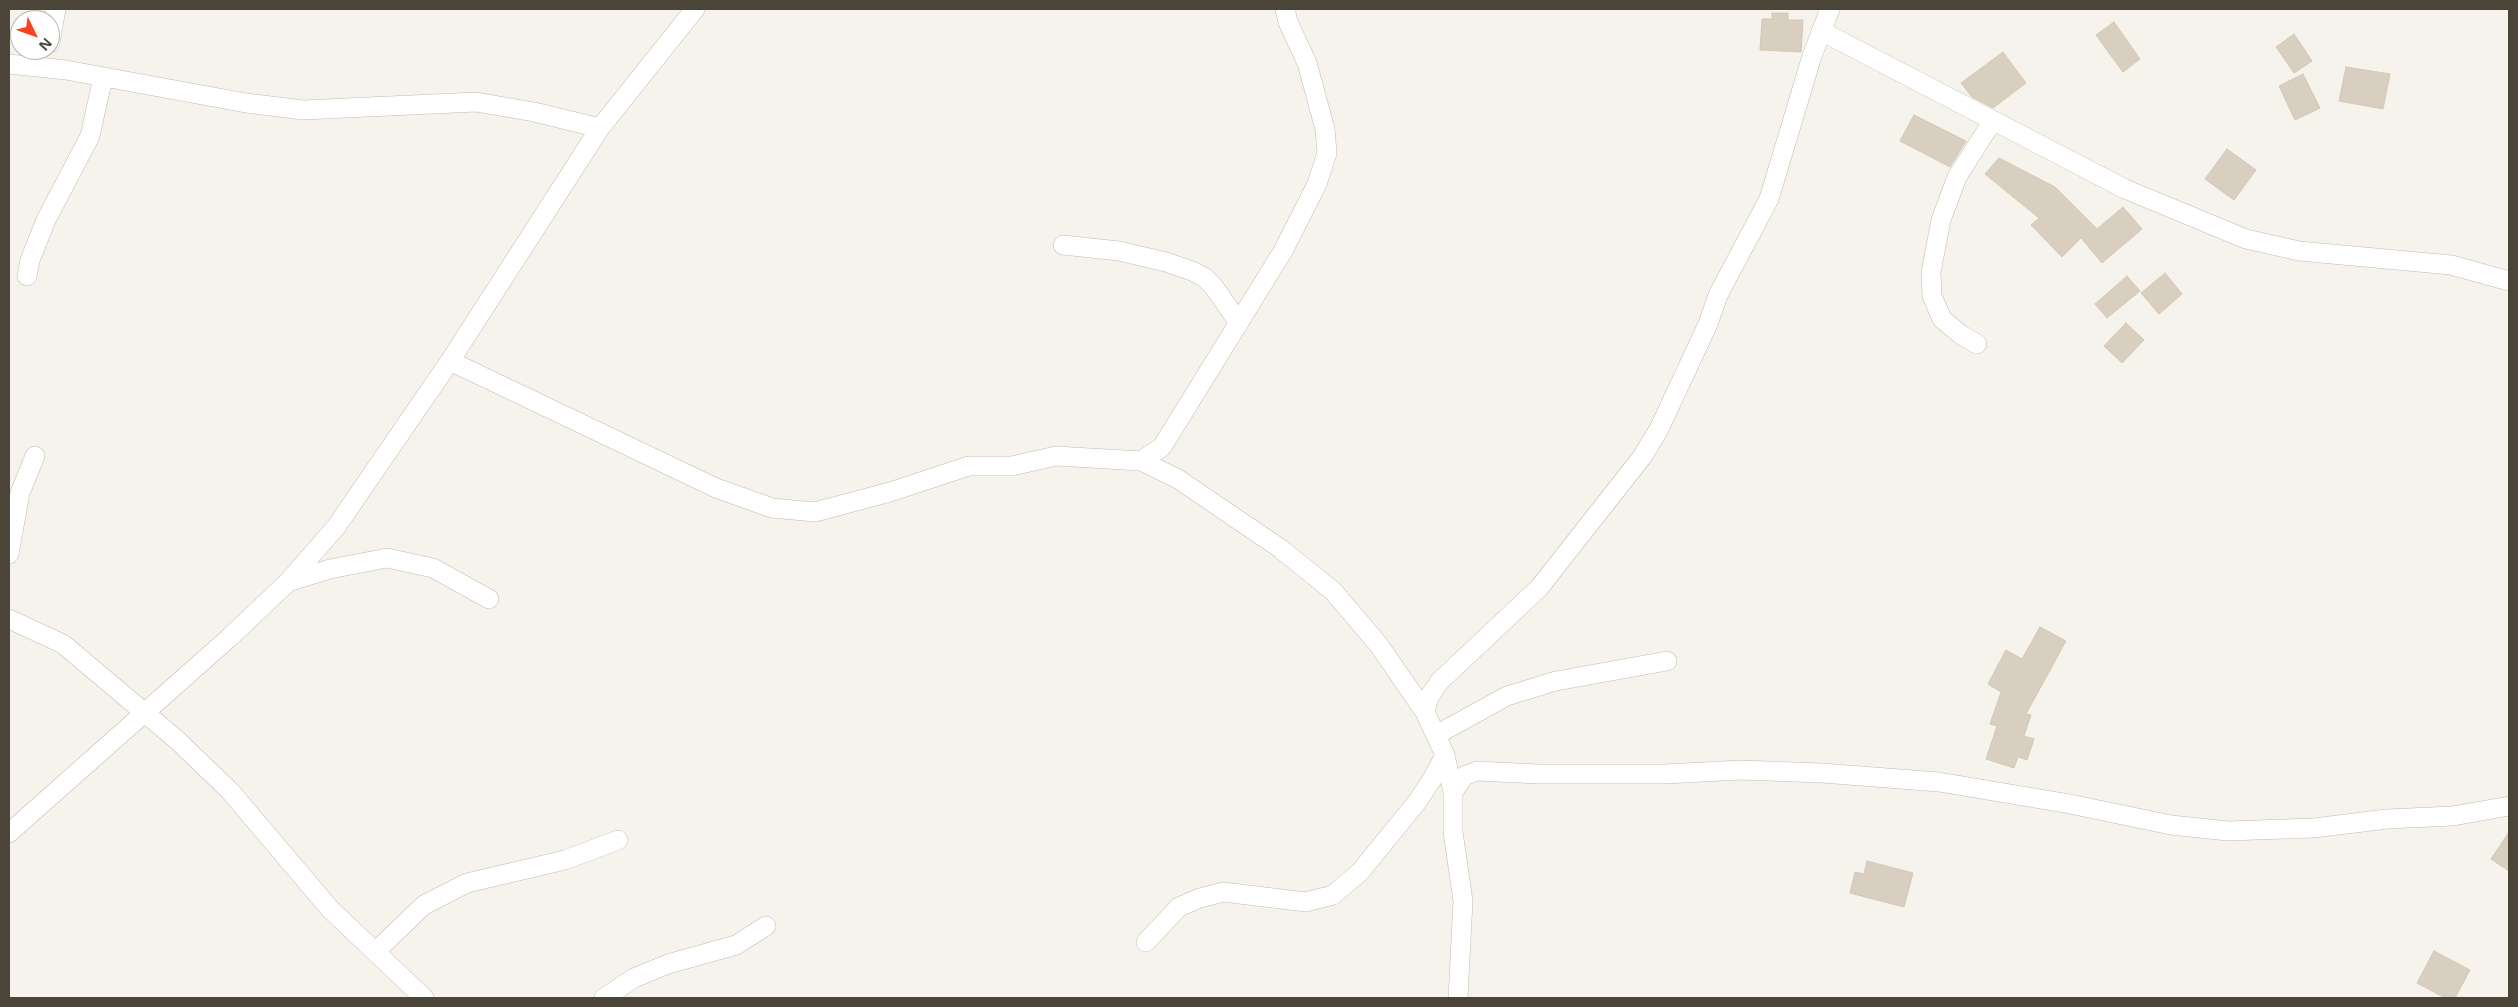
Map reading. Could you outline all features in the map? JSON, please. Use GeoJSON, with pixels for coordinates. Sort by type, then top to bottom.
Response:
{"type":"FeatureCollection","features":[{"type":"Feature","properties":{"kind":"street"},"geometry":{"type":"LineString","coordinates":[[9,834],[288,582],[336,527],[450,360],[600,128],[695,9]]}},
{"type":"Feature","properties":{"kind":"street"},"geometry":{"type":"LineString","coordinates":[[1140,461],[1162,447],[1283,251],[1317,184],[1327,152],[1325,129],[1307,63],[1284,9]]}},
{"type":"Feature","properties":{"kind":"street"},"geometry":{"type":"LineString","coordinates":[[1425,712],[1429,697],[1440,681],[1539,588],[1642,457],[1659,429],[1708,324],[1718,295],[1768,199],[1821,31],[1830,9]]}},
{"type":"Feature","properties":{"kind":"street"},"geometry":{"type":"LineString","coordinates":[[1821,31],[1992,122],[2125,189],[2246,239],[2299,250],[2451,265],[2509,281]]}},
{"type":"Feature","properties":{"kind":"street"},"geometry":{"type":"LineString","coordinates":[[9,64],[41,60]]}},
{"type":"Feature","properties":{"kind":"street"},"geometry":{"type":"LineString","coordinates":[[52,60],[103,77],[246,103],[303,110],[476,102],[534,112],[600,128]]}},
{"type":"Feature","properties":{"kind":"street"},"geometry":{"type":"LineString","coordinates":[[27,276],[30,260],[46,220],[90,136],[103,77]]}},
{"type":"Feature","properties":{"kind":"street"},"geometry":{"type":"LineString","coordinates":[[1977,344],[1960,334],[1942,319],[1932,296],[1931,272],[1941,220],[1957,177],[1992,122]]}},
{"type":"Feature","properties":{"kind":"street"},"geometry":{"type":"LineString","coordinates":[[1063,245],[1119,251],[1166,262],[1192,271],[1204,277],[1214,286],[1239,323]]}},
{"type":"Feature","properties":{"kind":"street"},"geometry":{"type":"LineString","coordinates":[[450,360],[716,488],[772,508],[815,512],[969,466],[1012,466],[1056,456],[1140,461],[1178,478],[1281,549],[1332,591],[1378,644],[1425,712],[1445,754],[1452,792],[1453,832],[1463,901],[1458,998]]}},
{"type":"Feature","properties":{"kind":"street"},"geometry":{"type":"LineString","coordinates":[[9,554],[20,494],[35,456]]}},
{"type":"Feature","properties":{"kind":"street"},"geometry":{"type":"LineString","coordinates":[[288,582],[330,569],[387,558],[433,568],[489,599]]}},
{"type":"Feature","properties":{"kind":"street"},"geometry":{"type":"LineString","coordinates":[[9,619],[63,644],[144,713],[230,791],[330,909],[424,998]]}},
{"type":"Feature","properties":{"kind":"street"},"geometry":{"type":"LineString","coordinates":[[1436,735],[1507,696],[1556,681],[1667,661]]}},
{"type":"Feature","properties":{"kind":"street"},"geometry":{"type":"LineString","coordinates":[[1146,942],[1180,907],[1200,898],[1223,892],[1306,902],[1333,895],[1360,872],[1417,802],[1433,778],[1445,754]]}},
{"type":"Feature","properties":{"kind":"street"},"geometry":{"type":"LineString","coordinates":[[1452,792],[1464,776],[1478,771],[1538,774],[1665,774],[1741,770],[1822,773],[1939,782],[2171,824],[2228,831],[2314,828],[2387,819],[2453,816],[2509,806]]}},
{"type":"Feature","properties":{"kind":"street"},"geometry":{"type":"LineString","coordinates":[[376,951],[424,905],[467,883],[566,860],[618,840]]}},
{"type":"Feature","properties":{"kind":"street"},"geometry":{"type":"LineString","coordinates":[[604,998],[634,978],[668,964],[736,945],[766,926]]}},
{"type":"Feature","properties":{"kind":"building"},"geometry":{"type":"Polygon","coordinates":[[[1772,13],[1788,13],[1788,20],[1803,20],[1801,52],[1760,50],[1762,19],[1772,19],[1772,13]]]}},
{"type":"Feature","properties":{"kind":"building"},"geometry":{"type":"Polygon","coordinates":[[[2114,22],[2140,59],[2123,72],[2096,35],[2114,22]]]}},
{"type":"Feature","properties":{"kind":"building"},"geometry":{"type":"Polygon","coordinates":[[[2294,34],[2312,61],[2294,73],[2276,47],[2294,34]]]}},
{"type":"Feature","properties":{"kind":"building"},"geometry":{"type":"Polygon","coordinates":[[[2003,52],[2026,83],[1993,108],[1972,97],[1961,83],[2003,52]]]}},
{"type":"Feature","properties":{"kind":"building"},"geometry":{"type":"Polygon","coordinates":[[[2346,67],[2390,74],[2383,109],[2339,101],[2346,67]]]}},
{"type":"Feature","properties":{"kind":"building"},"geometry":{"type":"Polygon","coordinates":[[[2303,74],[2320,108],[2295,120],[2279,86],[2303,74]]]}},
{"type":"Feature","properties":{"kind":"building"},"geometry":{"type":"Polygon","coordinates":[[[1914,115],[1966,141],[1950,167],[1900,141],[1914,115]]]}},
{"type":"Feature","properties":{"kind":"building"},"geometry":{"type":"Polygon","coordinates":[[[2227,149],[2256,170],[2234,200],[2205,179],[2227,149]]]}},
{"type":"Feature","properties":{"kind":"building"},"geometry":{"type":"Polygon","coordinates":[[[1999,158],[2055,187],[2097,229],[2123,207],[2142,229],[2102,263],[2081,238],[2062,257],[2031,225],[2039,218],[1985,174],[1999,158]]]}},
{"type":"Feature","properties":{"kind":"building"},"geometry":{"type":"Polygon","coordinates":[[[2165,273],[2182,294],[2159,314],[2141,293],[2165,273]]]}},
{"type":"Feature","properties":{"kind":"building"},"geometry":{"type":"Polygon","coordinates":[[[2127,276],[2140,291],[2107,318],[2095,304],[2127,276]]]}},
{"type":"Feature","properties":{"kind":"building"},"geometry":{"type":"Polygon","coordinates":[[[2126,323],[2144,340],[2122,363],[2104,346],[2126,323]]]}},
{"type":"Feature","properties":{"kind":"building"},"geometry":{"type":"Polygon","coordinates":[[[2040,627],[2066,641],[2026,714],[2031,715],[2024,736],[2034,739],[2027,760],[2018,757],[2014,768],[1986,759],[1997,726],[1990,724],[2001,692],[1988,684],[2006,650],[2022,659],[2040,627]]]}},
{"type":"Feature","properties":{"kind":"building"},"geometry":{"type":"Polygon","coordinates":[[[2509,832],[2509,871],[2491,859],[2509,832]]]}},
{"type":"Feature","properties":{"kind":"building"},"geometry":{"type":"Polygon","coordinates":[[[1867,861],[1913,873],[1904,907],[1850,893],[1855,872],[1864,874],[1867,861]]]}},
{"type":"Feature","properties":{"kind":"building"},"geometry":{"type":"Polygon","coordinates":[[[2434,951],[2470,970],[2455,998],[2445,998],[2417,983],[2434,951]]]}}]}
